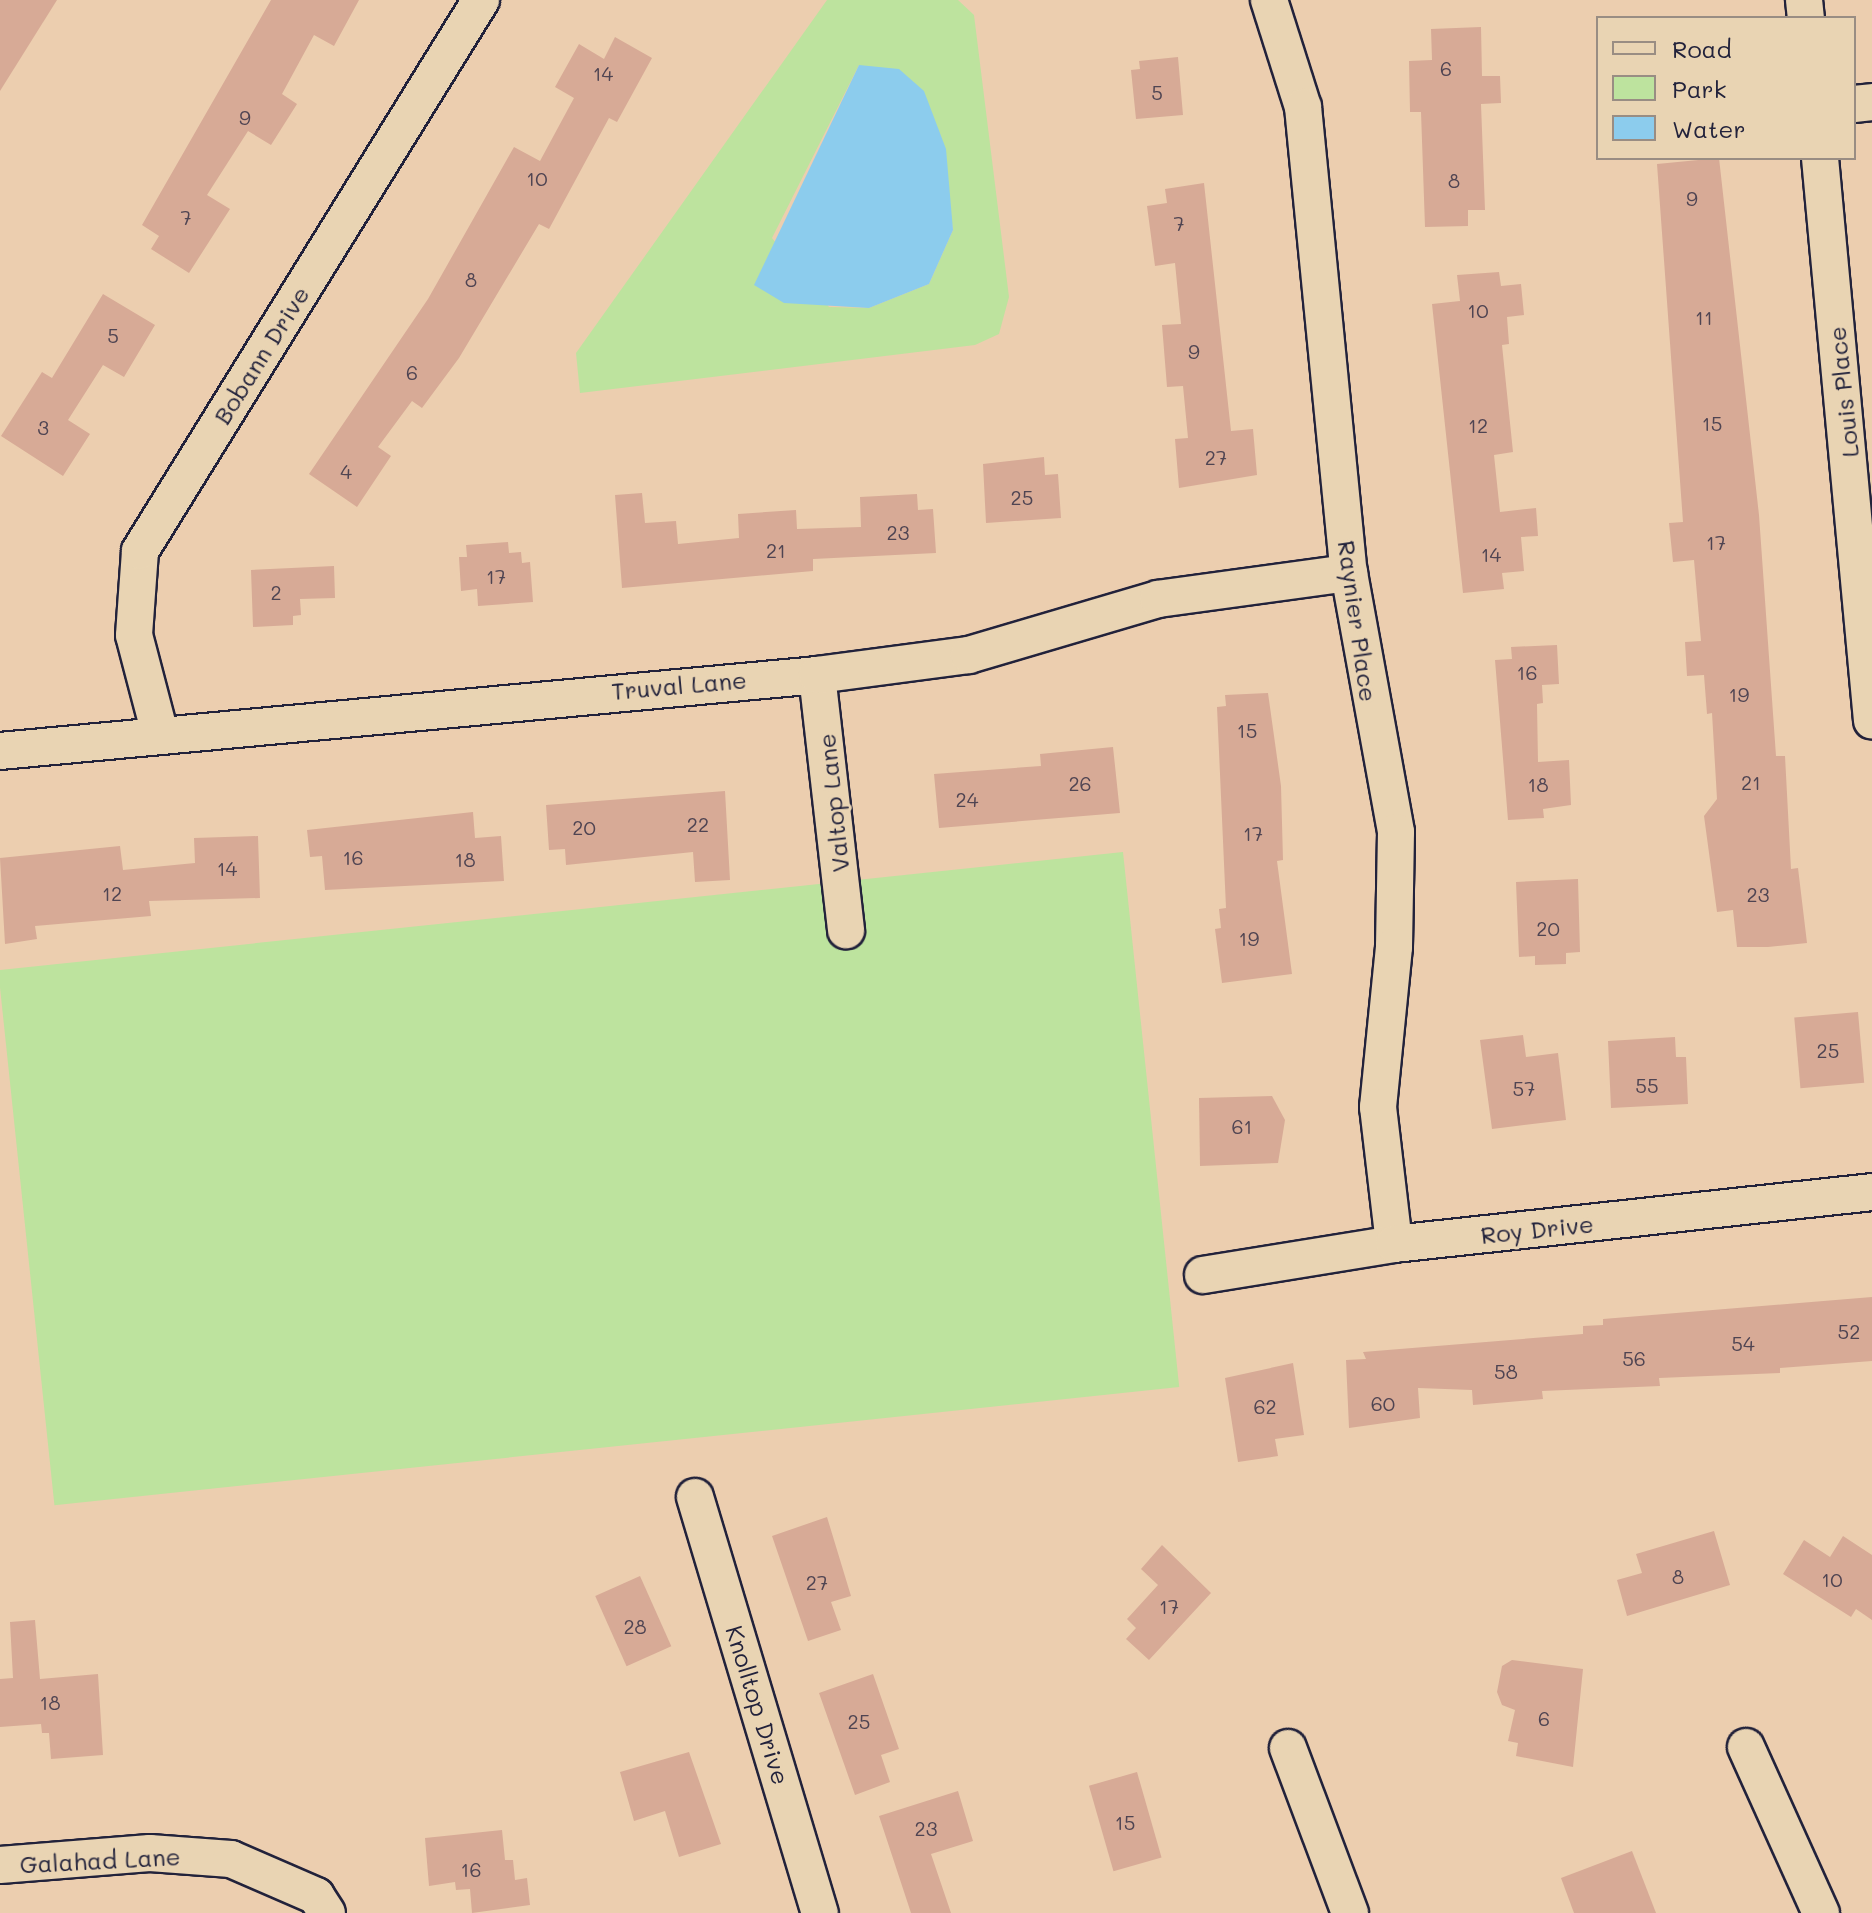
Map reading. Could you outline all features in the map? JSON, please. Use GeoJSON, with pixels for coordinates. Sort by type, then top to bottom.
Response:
{"type":"FeatureCollection","features":[{"type":"Feature","properties":{"kind":"street","name":"Bobann Drive"},"geometry":{"type":"LineString","coordinates":[[160,734],[134,635],[140,551],[481,0]]}},
{"type":"Feature","properties":{"kind":"street","name":"Raynier Place"},"geometry":{"type":"LineString","coordinates":[[1269,0],[1303,107],[1349,573],[1396,832],[1394,947],[1378,1107],[1394,1244]]}},
{"type":"Feature","properties":{"kind":"street","name":"Louis Place"},"geometry":{"type":"LineString","coordinates":[[1820,160],[1871,644],[1872,721]]}},
{"type":"Feature","properties":{"kind":"street","name":"Truval Lane"},"geometry":{"type":"LineString","coordinates":[[0,751],[817,675],[969,655],[1172,597],[1349,573]]}},
{"type":"Feature","properties":{"kind":"street","name":"Valtop Lane"},"geometry":{"type":"LineString","coordinates":[[817,675],[846,930]]}},
{"type":"Feature","properties":{"kind":"street","name":"Roy Drive"},"geometry":{"type":"LineString","coordinates":[[1203,1275],[1394,1244],[1872,1192]]}},
{"type":"Feature","properties":{"kind":"street","name":"Knolltop Drive"},"geometry":{"type":"LineString","coordinates":[[695,1497],[820,1913]]}},
{"type":"Feature","properties":{"kind":"street"},"geometry":{"type":"LineString","coordinates":[[1746,1747],[1821,1913]]}},
{"type":"Feature","properties":{"kind":"street"},"geometry":{"type":"LineString","coordinates":[[1288,1748],[1350,1913]]}},
{"type":"Feature","properties":{"kind":"street","name":"Galahad Lane"},"geometry":{"type":"LineString","coordinates":[[0,1865],[150,1853],[231,1859],[316,1896],[327,1913]]}},
{"type":"Feature","properties":{"kind":"green space"},"geometry":{"type":"Polygon","coordinates":[[[827,0],[958,0],[974,15],[1009,297],[999,334],[975,345],[580,393],[576,353],[827,0]],[[859,65],[772,238],[829,307],[869,308],[929,284],[953,230],[947,192],[859,65]]]}},
{"type":"Feature","properties":{"kind":"green space"},"geometry":{"type":"Polygon","coordinates":[[[1123,852],[1179,1387],[54,1505],[0,970],[1123,852]]]}},
{"type":"Feature","properties":{"kind":"water"},"geometry":{"type":"Polygon","coordinates":[[[859,65],[899,69],[924,91],[946,149],[953,230],[929,284],[869,308],[784,303],[754,285],[859,65]]]}},
{"type":"Feature","properties":{"kind":"building"},"geometry":{"type":"Polygon","coordinates":[[[0,0],[57,0],[0,91],[0,0]]]}},
{"type":"Feature","properties":{"kind":"building"},"geometry":{"type":"Polygon","coordinates":[[[271,0],[359,0],[334,46],[314,35],[282,94],[297,104],[271,145],[248,131],[207,195],[230,209],[189,273],[151,249],[159,236],[142,225],[271,0]]]}},
{"type":"Feature","properties":{"kind":"building"},"geometry":{"type":"Polygon","coordinates":[[[1481,27],[1482,76],[1500,76],[1501,103],[1481,104],[1485,210],[1468,210],[1468,226],[1425,227],[1421,112],[1410,112],[1409,61],[1432,60],[1431,29],[1481,27]]]}},
{"type":"Feature","properties":{"kind":"building"},"geometry":{"type":"Polygon","coordinates":[[[615,37],[652,58],[617,122],[609,118],[549,229],[539,224],[459,358],[422,408],[412,401],[378,447],[391,456],[357,507],[309,474],[428,299],[514,147],[540,161],[574,98],[555,87],[579,44],[604,59],[615,37]]]}},
{"type":"Feature","properties":{"kind":"building"},"geometry":{"type":"Polygon","coordinates":[[[1178,57],[1183,115],[1136,119],[1131,70],[1140,69],[1139,61],[1178,57]]]}},
{"type":"Feature","properties":{"kind":"building"},"geometry":{"type":"Polygon","coordinates":[[[1719,160],[1759,515],[1776,756],[1785,756],[1791,869],[1798,868],[1807,943],[1737,947],[1733,910],[1717,912],[1704,816],[1717,799],[1712,713],[1707,714],[1704,675],[1687,676],[1685,642],[1701,641],[1694,560],[1673,562],[1669,523],[1683,522],[1657,164],[1719,160]]]}},
{"type":"Feature","properties":{"kind":"building"},"geometry":{"type":"Polygon","coordinates":[[[1204,183],[1231,431],[1253,429],[1257,475],[1179,488],[1175,439],[1188,438],[1183,386],[1167,387],[1162,325],[1181,324],[1175,263],[1155,266],[1147,206],[1167,203],[1165,189],[1204,183]]]}},
{"type":"Feature","properties":{"kind":"building"},"geometry":{"type":"Polygon","coordinates":[[[1499,272],[1501,286],[1521,284],[1524,315],[1507,317],[1509,344],[1502,345],[1513,452],[1494,455],[1500,512],[1536,508],[1538,536],[1521,537],[1524,571],[1502,573],[1504,589],[1463,593],[1432,304],[1460,301],[1457,275],[1499,272]]]}},
{"type":"Feature","properties":{"kind":"building"},"geometry":{"type":"Polygon","coordinates":[[[103,294],[155,325],[124,377],[103,365],[68,420],[90,434],[63,476],[1,436],[42,372],[52,378],[103,294]]]}},
{"type":"Feature","properties":{"kind":"building"},"geometry":{"type":"Polygon","coordinates":[[[1044,457],[1045,475],[1058,474],[1061,518],[986,523],[983,464],[1044,457]]]}},
{"type":"Feature","properties":{"kind":"building"},"geometry":{"type":"Polygon","coordinates":[[[642,493],[645,523],[676,521],[678,544],[739,538],[738,514],[796,510],[797,529],[861,527],[860,497],[917,494],[918,510],[933,509],[936,553],[813,559],[813,571],[622,588],[615,495],[642,493]]]}},
{"type":"Feature","properties":{"kind":"building"},"geometry":{"type":"Polygon","coordinates":[[[508,542],[509,553],[521,552],[522,563],[530,562],[533,602],[478,606],[477,589],[461,591],[459,557],[467,557],[466,545],[508,542]]]}},
{"type":"Feature","properties":{"kind":"building"},"geometry":{"type":"Polygon","coordinates":[[[334,566],[335,598],[300,599],[301,615],[293,616],[293,625],[253,627],[251,570],[334,566]]]}},
{"type":"Feature","properties":{"kind":"building"},"geometry":{"type":"Polygon","coordinates":[[[1557,645],[1559,684],[1542,685],[1543,703],[1537,704],[1538,762],[1569,760],[1571,805],[1543,809],[1544,818],[1508,820],[1495,660],[1512,659],[1511,647],[1557,645]]]}},
{"type":"Feature","properties":{"kind":"building"},"geometry":{"type":"Polygon","coordinates":[[[1268,693],[1281,786],[1283,860],[1277,861],[1292,974],[1222,983],[1215,929],[1221,928],[1219,909],[1226,908],[1217,707],[1226,706],[1225,695],[1268,693]]]}},
{"type":"Feature","properties":{"kind":"building"},"geometry":{"type":"Polygon","coordinates":[[[1113,747],[1120,813],[939,828],[934,774],[1041,766],[1040,754],[1113,747]]]}},
{"type":"Feature","properties":{"kind":"building"},"geometry":{"type":"Polygon","coordinates":[[[725,791],[730,880],[695,882],[693,852],[566,865],[565,849],[549,850],[546,805],[725,791]]]}},
{"type":"Feature","properties":{"kind":"building"},"geometry":{"type":"Polygon","coordinates":[[[473,812],[475,838],[501,836],[504,881],[325,890],[322,856],[310,857],[307,830],[473,812]]]}},
{"type":"Feature","properties":{"kind":"building"},"geometry":{"type":"Polygon","coordinates":[[[258,836],[260,898],[149,901],[151,916],[35,926],[37,939],[5,944],[0,858],[120,846],[123,870],[195,863],[194,838],[258,836]]]}},
{"type":"Feature","properties":{"kind":"building"},"geometry":{"type":"Polygon","coordinates":[[[1578,879],[1580,952],[1566,953],[1566,964],[1535,965],[1535,956],[1519,957],[1516,882],[1578,879]]]}},
{"type":"Feature","properties":{"kind":"building"},"geometry":{"type":"Polygon","coordinates":[[[1858,1012],[1864,1083],[1800,1088],[1794,1018],[1858,1012]]]}},
{"type":"Feature","properties":{"kind":"building"},"geometry":{"type":"Polygon","coordinates":[[[1523,1035],[1526,1057],[1558,1053],[1566,1120],[1492,1129],[1480,1040],[1523,1035]]]}},
{"type":"Feature","properties":{"kind":"building"},"geometry":{"type":"Polygon","coordinates":[[[1675,1037],[1676,1057],[1686,1057],[1688,1104],[1611,1108],[1608,1041],[1675,1037]]]}},
{"type":"Feature","properties":{"kind":"building"},"geometry":{"type":"Polygon","coordinates":[[[1272,1096],[1285,1120],[1278,1163],[1200,1166],[1199,1098],[1272,1096]]]}},
{"type":"Feature","properties":{"kind":"building"},"geometry":{"type":"Polygon","coordinates":[[[1872,1297],[1872,1361],[1780,1368],[1780,1373],[1659,1378],[1660,1386],[1542,1391],[1543,1399],[1473,1405],[1472,1390],[1418,1388],[1420,1418],[1349,1428],[1346,1360],[1366,1359],[1363,1352],[1583,1334],[1583,1326],[1603,1325],[1603,1319],[1872,1297]]]}},
{"type":"Feature","properties":{"kind":"building"},"geometry":{"type":"Polygon","coordinates":[[[1293,1363],[1304,1435],[1275,1439],[1278,1456],[1238,1462],[1225,1378],[1293,1363]]]}},
{"type":"Feature","properties":{"kind":"building"},"geometry":{"type":"Polygon","coordinates":[[[827,1517],[851,1596],[831,1602],[841,1630],[808,1641],[772,1536],[827,1517]]]}},
{"type":"Feature","properties":{"kind":"building"},"geometry":{"type":"Polygon","coordinates":[[[1714,1531],[1730,1585],[1627,1616],[1617,1580],[1642,1573],[1636,1554],[1714,1531]]]}},
{"type":"Feature","properties":{"kind":"building"},"geometry":{"type":"Polygon","coordinates":[[[1843,1536],[1872,1555],[1872,1620],[1856,1609],[1851,1617],[1783,1574],[1804,1540],[1830,1557],[1843,1536]]]}},
{"type":"Feature","properties":{"kind":"building"},"geometry":{"type":"Polygon","coordinates":[[[1162,1545],[1211,1593],[1149,1660],[1126,1639],[1136,1628],[1127,1619],[1158,1585],[1141,1569],[1162,1545]]]}},
{"type":"Feature","properties":{"kind":"building"},"geometry":{"type":"Polygon","coordinates":[[[640,1576],[671,1646],[627,1666],[595,1596],[640,1576]]]}},
{"type":"Feature","properties":{"kind":"building"},"geometry":{"type":"Polygon","coordinates":[[[35,1620],[40,1679],[98,1674],[103,1755],[51,1759],[49,1733],[42,1733],[41,1724],[0,1727],[0,1679],[13,1678],[10,1622],[35,1620]]]}},
{"type":"Feature","properties":{"kind":"building"},"geometry":{"type":"Polygon","coordinates":[[[1512,1660],[1583,1669],[1573,1767],[1516,1756],[1518,1743],[1508,1741],[1515,1710],[1502,1705],[1497,1692],[1502,1666],[1512,1660]]]}},
{"type":"Feature","properties":{"kind":"building"},"geometry":{"type":"Polygon","coordinates":[[[873,1674],[899,1749],[881,1755],[890,1782],[855,1795],[819,1693],[873,1674]]]}},
{"type":"Feature","properties":{"kind":"building"},"geometry":{"type":"Polygon","coordinates":[[[689,1752],[721,1844],[679,1857],[665,1811],[634,1821],[620,1772],[689,1752]]]}},
{"type":"Feature","properties":{"kind":"building"},"geometry":{"type":"Polygon","coordinates":[[[1137,1772],[1162,1858],[1113,1871],[1089,1786],[1137,1772]]]}},
{"type":"Feature","properties":{"kind":"building"},"geometry":{"type":"Polygon","coordinates":[[[958,1791],[973,1841],[931,1854],[951,1913],[911,1913],[879,1816],[958,1791]]]}},
{"type":"Feature","properties":{"kind":"building"},"geometry":{"type":"Polygon","coordinates":[[[502,1830],[505,1860],[513,1860],[515,1880],[527,1878],[530,1905],[472,1913],[470,1889],[456,1890],[455,1882],[429,1886],[425,1838],[502,1830]]]}},
{"type":"Feature","properties":{"kind":"building"},"geometry":{"type":"Polygon","coordinates":[[[1632,1851],[1656,1913],[1574,1913],[1561,1878],[1632,1851]]]}}]}
